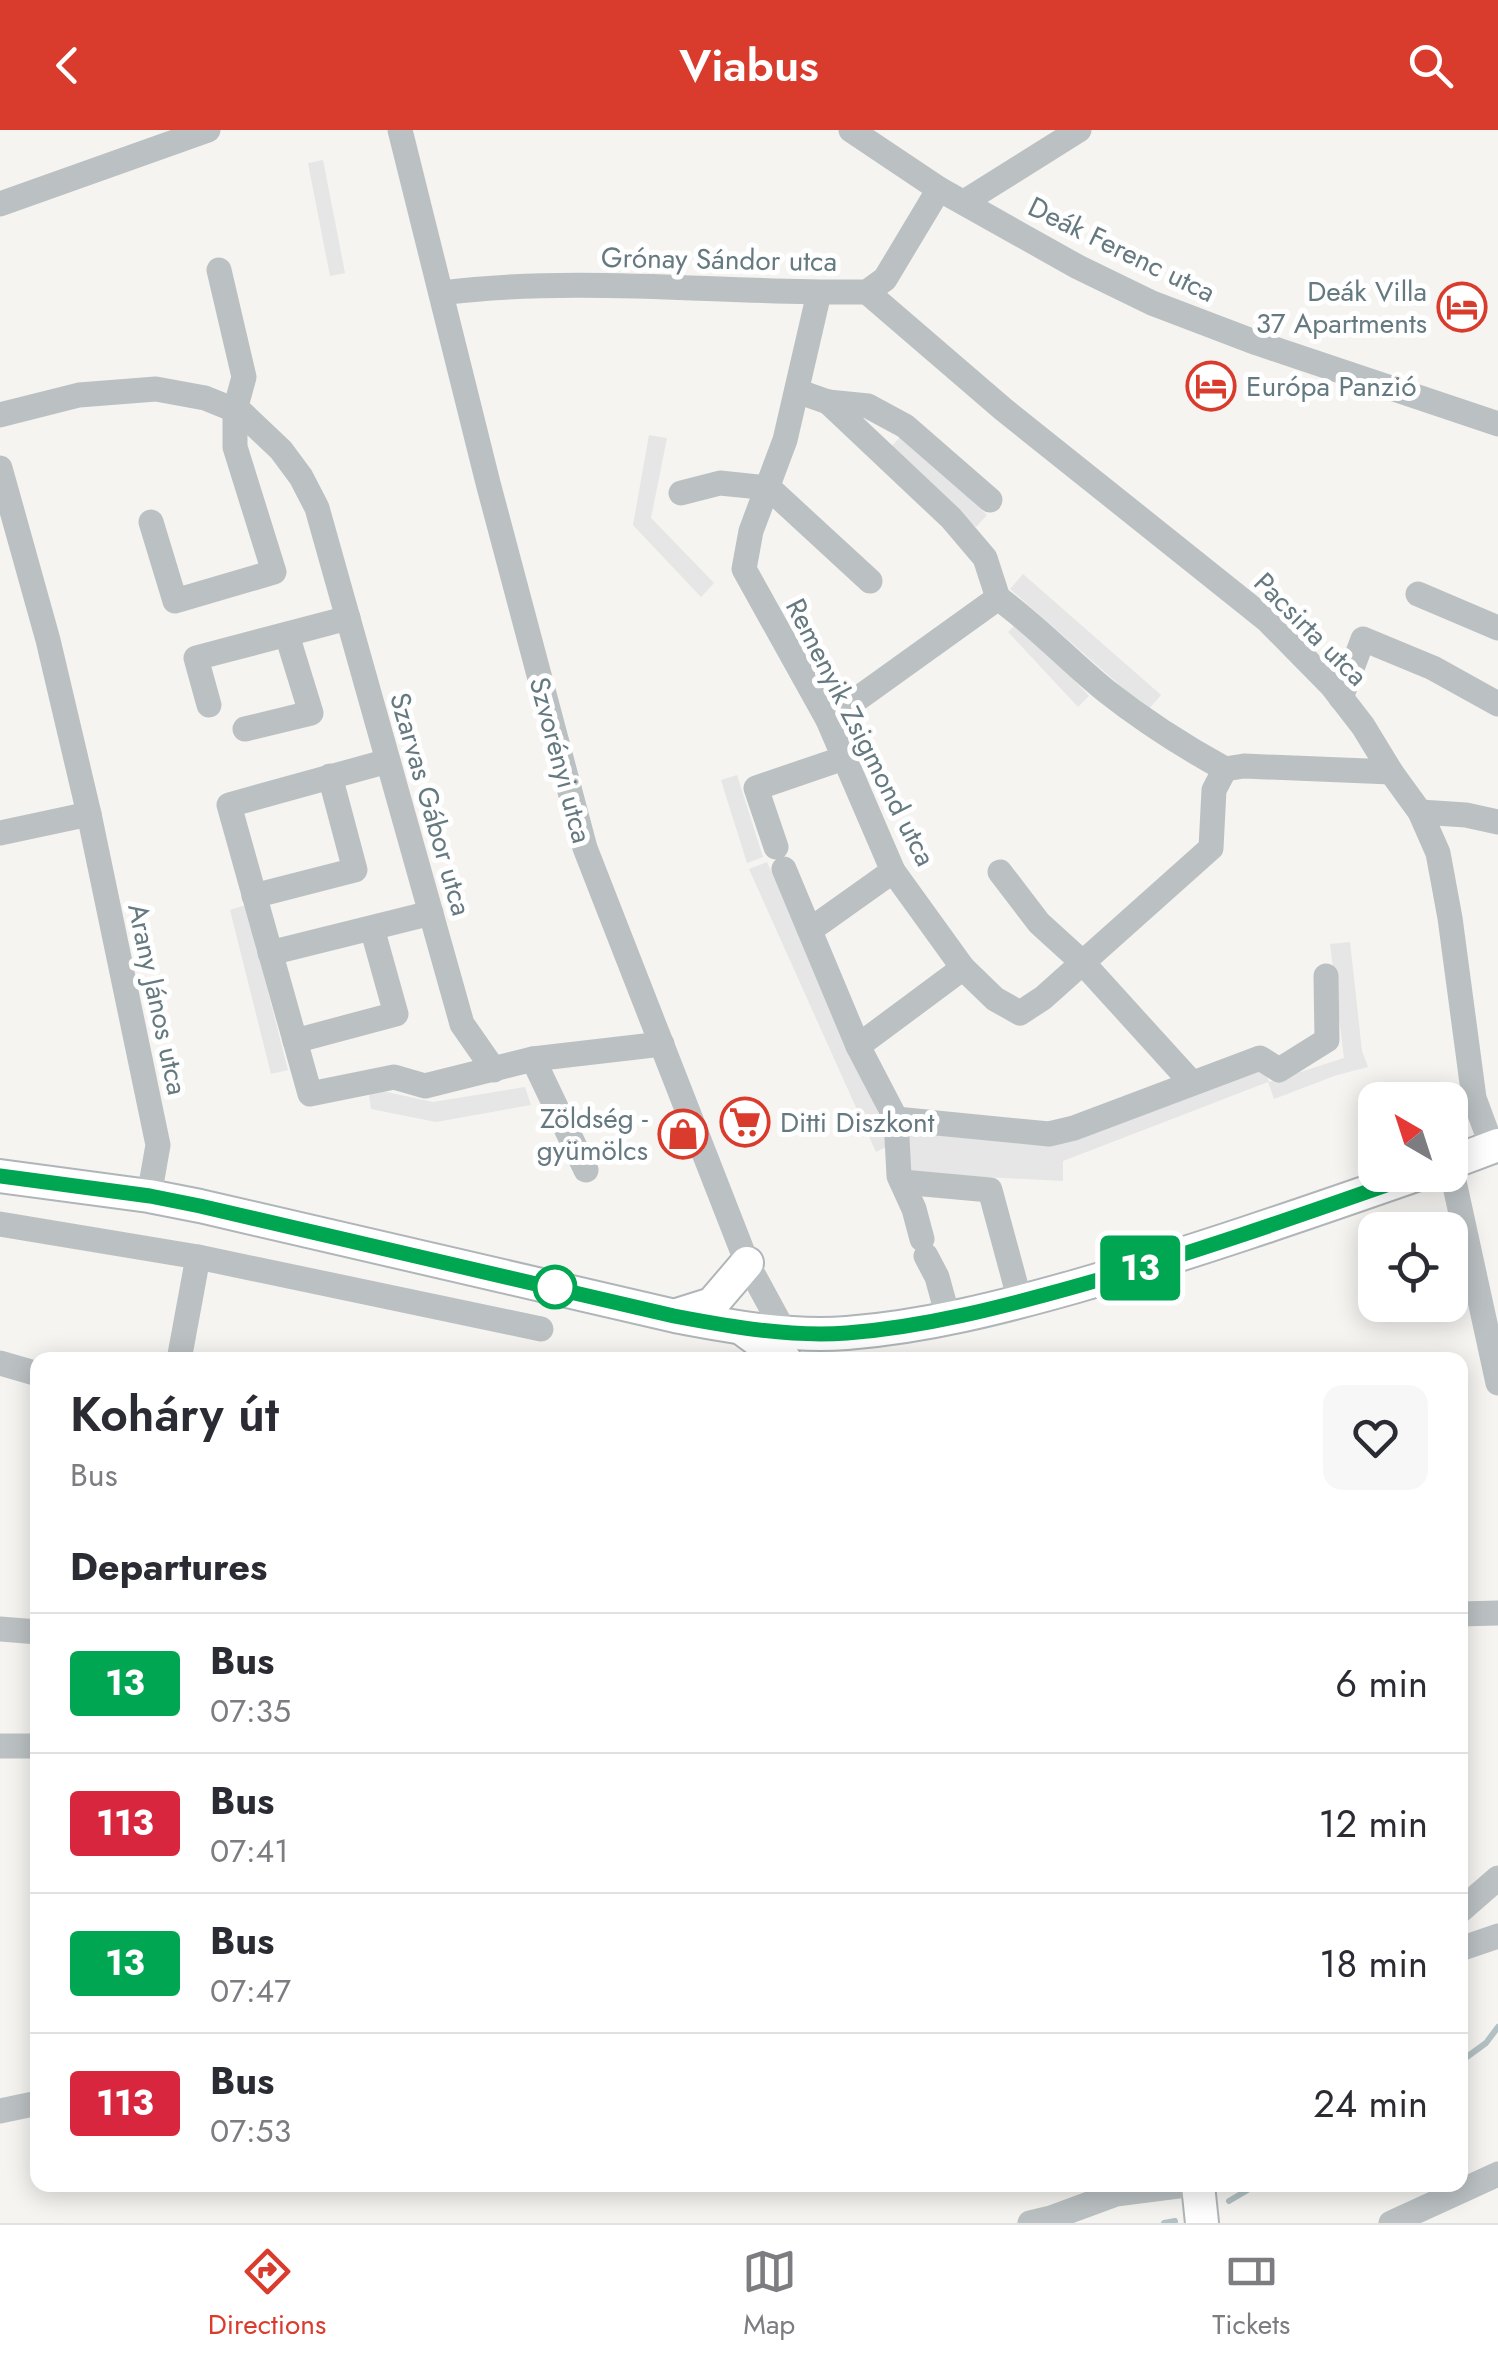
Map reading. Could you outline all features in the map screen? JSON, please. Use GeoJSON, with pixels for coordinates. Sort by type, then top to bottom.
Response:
{"type":"FeatureCollection","features":[{"type":"Feature","properties":{"kind":"main road"},"geometry":{"type":"LineString","coordinates":[[1468,1156],[1495,1146]]}},
{"type":"Feature","properties":{"kind":"main road"},"geometry":{"type":"LineString","coordinates":[[0,1176],[150,1196],[744,1330],[786,1346],[1020,1302],[1151,1265],[1366,1192]]}},
{"type":"Feature","properties":{"kind":"main road"},"geometry":{"type":"LineString","coordinates":[[674,1316],[712,1304],[747,1263]]}},
{"type":"Feature","properties":{"kind":"main road"},"geometry":{"type":"LineString","coordinates":[[868,1352],[899,1327]]}},
{"type":"Feature","properties":{"kind":"main road"},"geometry":{"type":"LineString","coordinates":[[1199,2192],[1202,2223]]}},
{"type":"Feature","properties":{"kind":"street"},"geometry":{"type":"LineString","coordinates":[[0,204],[208,130]]}},
{"type":"Feature","properties":{"kind":"street","name":"Szvorényi utca"},"geometry":{"type":"LineString","coordinates":[[400,130],[584,848],[747,1263],[786,1346]]}},
{"type":"Feature","properties":{"kind":"street","name":"Deák Ferenc utca"},"geometry":{"type":"LineString","coordinates":[[851,130],[939,189],[1078,267],[1152,303],[1257,343],[1498,424]]}},
{"type":"Feature","properties":{"kind":"street"},"geometry":{"type":"LineString","coordinates":[[964,202],[1079,130]]}},
{"type":"Feature","properties":{"kind":"street","name":"Grónay Sándor utca"},"geometry":{"type":"LineString","coordinates":[[442,294],[480,288],[599,286],[867,292],[886,279],[939,189]]}},
{"type":"Feature","properties":{"kind":"street"},"geometry":{"type":"LineString","coordinates":[[152,522],[175,602],[274,572],[236,446],[235,410],[244,377],[218,270]]}},
{"type":"Feature","properties":{"kind":"street","name":"Pacsirta utca"},"geometry":{"type":"LineString","coordinates":[[867,292],[1002,409],[1266,620],[1342,698],[1363,726],[1420,812],[1438,854],[1474,1098],[1495,1146]]}},
{"type":"Feature","properties":{"kind":"street","name":"Remenyik Zsigmond utca"},"geometry":{"type":"LineString","coordinates":[[819,293],[785,440],[751,531],[744,569],[828,720],[893,872],[963,968],[995,999],[1020,1013],[1043,998],[1211,848],[1214,790],[1225,769]]}},
{"type":"Feature","properties":{"kind":"street","name":"Szarvas Gábor utca"},"geometry":{"type":"LineString","coordinates":[[0,414],[79,395],[156,389],[205,398],[242,413],[281,450],[302,477],[317,508],[462,1024],[494,1070]]}},
{"type":"Feature","properties":{"kind":"street"},"geometry":{"type":"LineString","coordinates":[[797,392],[828,402],[868,406],[904,426],[990,500]]}},
{"type":"Feature","properties":{"kind":"street"},"geometry":{"type":"LineString","coordinates":[[828,402],[951,518],[984,558],[998,598],[1104,690],[1180,745],[1225,769],[1244,766],[1391,772]]}},
{"type":"Feature","properties":{"kind":"street","name":"Arany János utca"},"geometry":{"type":"LineString","coordinates":[[0,468],[48,640],[89,814],[158,1145],[150,1196]]}},
{"type":"Feature","properties":{"kind":"street"},"geometry":{"type":"LineString","coordinates":[[681,492],[720,483],[768,488],[870,581]]}},
{"type":"Feature","properties":{"kind":"street"},"geometry":{"type":"LineString","coordinates":[[1418,594],[1498,628]]}},
{"type":"Feature","properties":{"kind":"street"},"geometry":{"type":"LineString","coordinates":[[828,720],[998,598]]}},
{"type":"Feature","properties":{"kind":"street"},"geometry":{"type":"LineString","coordinates":[[209,705],[196,658],[348,618]]}},
{"type":"Feature","properties":{"kind":"street"},"geometry":{"type":"LineString","coordinates":[[245,729],[311,713],[287,635]]}},
{"type":"Feature","properties":{"kind":"street"},"geometry":{"type":"LineString","coordinates":[[1342,698],[1363,640],[1433,668],[1498,704]]}},
{"type":"Feature","properties":{"kind":"street"},"geometry":{"type":"LineString","coordinates":[[844,758],[756,788],[780,858],[858,1046],[896,1119],[899,1176],[914,1208],[948,1317]]}},
{"type":"Feature","properties":{"kind":"street"},"geometry":{"type":"LineString","coordinates":[[388,761],[229,805],[310,1094],[394,1077],[425,1086],[533,1059],[662,1044]]}},
{"type":"Feature","properties":{"kind":"street"},"geometry":{"type":"LineString","coordinates":[[254,896],[355,870],[330,776]]}},
{"type":"Feature","properties":{"kind":"street"},"geometry":{"type":"LineString","coordinates":[[1420,812],[1498,822]]}},
{"type":"Feature","properties":{"kind":"street"},"geometry":{"type":"LineString","coordinates":[[0,833],[89,814]]}},
{"type":"Feature","properties":{"kind":"street"},"geometry":{"type":"LineString","coordinates":[[810,930],[893,872]]}},
{"type":"Feature","properties":{"kind":"street"},"geometry":{"type":"LineString","coordinates":[[1000,872],[1039,923],[1083,963],[1192,1083]]}},
{"type":"Feature","properties":{"kind":"street"},"geometry":{"type":"LineString","coordinates":[[270,953],[430,913]]}},
{"type":"Feature","properties":{"kind":"street"},"geometry":{"type":"LineString","coordinates":[[295,1041],[396,1014],[372,928]]}},
{"type":"Feature","properties":{"kind":"street"},"geometry":{"type":"LineString","coordinates":[[858,1046],[963,968]]}},
{"type":"Feature","properties":{"kind":"street"},"geometry":{"type":"LineString","coordinates":[[896,1119],[1049,1134],[1260,1058],[1279,1070],[1327,1040],[1326,976]]}},
{"type":"Feature","properties":{"kind":"street"},"geometry":{"type":"LineString","coordinates":[[533,1059],[586,1170]]}},
{"type":"Feature","properties":{"kind":"street"},"geometry":{"type":"LineString","coordinates":[[902,1182],[990,1190],[1020,1302]]}},
{"type":"Feature","properties":{"kind":"street"},"geometry":{"type":"LineString","coordinates":[[1456,1192],[1498,1383]]}},
{"type":"Feature","properties":{"kind":"street"},"geometry":{"type":"LineString","coordinates":[[0,1224],[198,1258],[541,1329]]}},
{"type":"Feature","properties":{"kind":"street"},"geometry":{"type":"LineString","coordinates":[[180,1352],[198,1258]]}},
{"type":"Feature","properties":{"kind":"street"},"geometry":{"type":"LineString","coordinates":[[0,1363],[30,1372]]}},
{"type":"Feature","properties":{"kind":"street"},"geometry":{"type":"LineString","coordinates":[[1468,1614],[1498,1614]]}},
{"type":"Feature","properties":{"kind":"street"},"geometry":{"type":"LineString","coordinates":[[0,1629],[30,1631]]}},
{"type":"Feature","properties":{"kind":"street"},"geometry":{"type":"LineString","coordinates":[[0,1746],[30,1746]]}},
{"type":"Feature","properties":{"kind":"street"},"geometry":{"type":"LineString","coordinates":[[1468,1904],[1498,1878]]}},
{"type":"Feature","properties":{"kind":"street"},"geometry":{"type":"LineString","coordinates":[[1468,1946],[1498,1936]]}},
{"type":"Feature","properties":{"kind":"street"},"geometry":{"type":"LineString","coordinates":[[0,2111],[30,2105]]}},
{"type":"Feature","properties":{"kind":"street"},"geometry":{"type":"LineString","coordinates":[[1468,2188],[1498,2174]]}},
{"type":"Feature","properties":{"kind":"street"},"geometry":{"type":"LineString","coordinates":[[1030,2223],[1132,2192]]}},
{"type":"Feature","properties":{"kind":"street"},"geometry":{"type":"LineString","coordinates":[[1390,2223],[1458,2192]]}},
{"type":"Feature","properties":{"kind":"shaded area"},"geometry":{"type":"Polygon","coordinates":[[[323,160],[345,273],[330,276],[308,163],[323,160]]]}},
{"type":"Feature","properties":{"kind":"shaded area"},"geometry":{"type":"Polygon","coordinates":[[[649,435],[667,438],[651,518],[714,583],[701,597],[633,525],[649,435]]]}},
{"type":"Feature","properties":{"kind":"shaded area"},"geometry":{"type":"Polygon","coordinates":[[[902,435],[987,515],[976,527],[891,447],[902,435]]]}},
{"type":"Feature","properties":{"kind":"shaded area"},"geometry":{"type":"Polygon","coordinates":[[[1023,574],[1161,695],[1148,710],[1010,589],[1023,574]]]}},
{"type":"Feature","properties":{"kind":"shaded area"},"geometry":{"type":"Polygon","coordinates":[[[1019,621],[1089,696],[1078,707],[1008,632],[1019,621]]]}},
{"type":"Feature","properties":{"kind":"shaded area"},"geometry":{"type":"Polygon","coordinates":[[[737,775],[763,857],[747,863],[721,780],[737,775]]]}},
{"type":"Feature","properties":{"kind":"shaded area"},"geometry":{"type":"Polygon","coordinates":[[[767,862],[892,1144],[876,1152],[749,869],[767,862]]]}},
{"type":"Feature","properties":{"kind":"shaded area"},"geometry":{"type":"Polygon","coordinates":[[[246,905],[288,1070],[271,1074],[230,910],[246,905]]]}},
{"type":"Feature","properties":{"kind":"shaded area"},"geometry":{"type":"Polygon","coordinates":[[[1350,942],[1362,1051],[1368,1067],[1274,1099],[1268,1082],[1063,1161],[1063,1181],[906,1173],[908,1133],[1054,1142],[1262,1064],[1269,1082],[1344,1058],[1330,944],[1350,942]]]}},
{"type":"Feature","properties":{"kind":"shaded area"},"geometry":{"type":"Polygon","coordinates":[[[525,1087],[531,1105],[436,1122],[371,1109],[368,1088],[433,1102],[525,1087]]]}},
{"type":"Feature","properties":{"kind":"waterway"},"geometry":{"type":"LineString","coordinates":[[1468,2056],[1486,2043],[1498,2027]]}},
{"type":"Feature","properties":{"kind":"waterway"},"geometry":{"type":"LineString","coordinates":[[1229,2201],[1244,2192]]}},
{"type":"Feature","properties":{"kind":"waterway"},"geometry":{"type":"LineString","coordinates":[[1164,2223],[1175,2221]]}},
{"type":"Feature","properties":{"kind":"bus line","name":"13"},"geometry":{"type":"LineString","coordinates":[[0,1176],[150,1196],[674,1316],[744,1330],[786,1333],[844,1333],[899,1327],[1030,1299],[1151,1265],[1367,1192]]}},
{"type":"Feature","properties":{"kind":"place","name":"Deák Villa 37 Apartments"},"geometry":{"type":"Point","coordinates":[1462,307]}},
{"type":"Feature","properties":{"kind":"place","name":"Európa Panzió"},"geometry":{"type":"Point","coordinates":[1211,386]}},
{"type":"Feature","properties":{"kind":"place","name":"Ditti Diszkont"},"geometry":{"type":"Point","coordinates":[745,1122]}},
{"type":"Feature","properties":{"kind":"place","name":"Zöldség - gyümölcs"},"geometry":{"type":"Point","coordinates":[683,1134]}}]}
